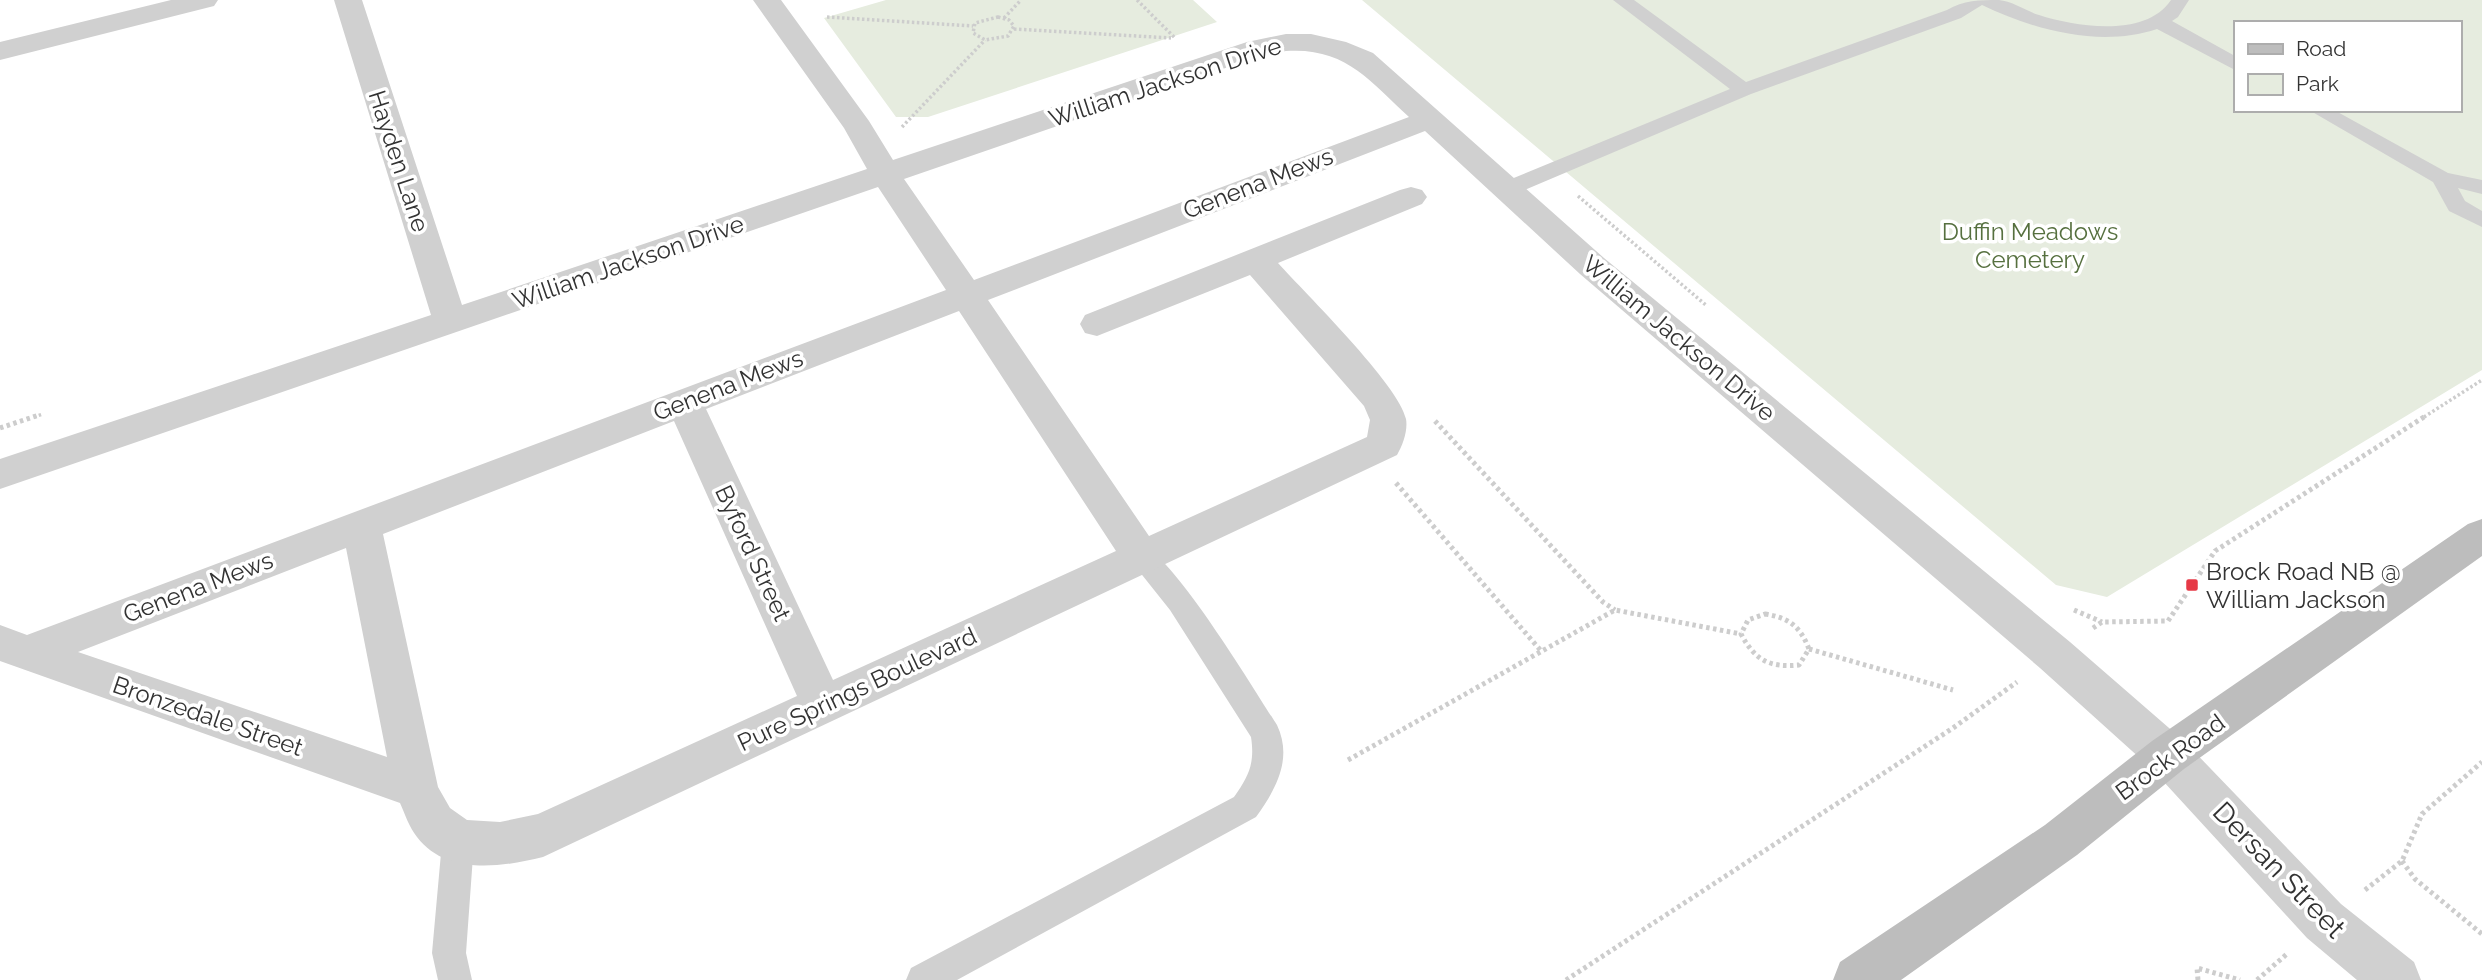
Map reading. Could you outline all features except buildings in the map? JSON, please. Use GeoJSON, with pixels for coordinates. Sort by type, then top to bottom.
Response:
{"type":"FeatureCollection","features":[{"type":"Feature","properties":{"kind":"main road","name":"Brock Road"},"geometry":{"type":"LineString","coordinates":[[1858,980],[2061,840],[2168,755],[2482,536]]}},
{"type":"Feature","properties":{"kind":"street"},"geometry":{"type":"LineString","coordinates":[[0,51],[204,0]]}},
{"type":"Feature","properties":{"kind":"street","name":"Hayden Lane"},"geometry":{"type":"LineString","coordinates":[[348,0],[450,322]]}},
{"type":"Feature","properties":{"kind":"street"},"geometry":{"type":"LineString","coordinates":[[790,6],[886,175],[1141,556]]}},
{"type":"Feature","properties":{"kind":"street","name":"William Jackson Drive"},"geometry":{"type":"LineString","coordinates":[[0,474],[1226,58],[1282,41],[1308,41],[1337,47],[1363,59],[1592,266],[2055,655],[2168,755]]}},
{"type":"Feature","properties":{"kind":"street","name":"Genena Mews"},"geometry":{"type":"LineString","coordinates":[[13,648],[361,524],[1430,118]]}},
{"type":"Feature","properties":{"kind":"street"},"geometry":{"type":"LineString","coordinates":[[1097,324],[1411,197]]}},
{"type":"Feature","properties":{"kind":"street","name":"Pure Springs Boulevard"},"geometry":{"type":"LineString","coordinates":[[458,842],[498,846],[543,835],[1384,444],[1388,420],[1381,400],[1256,260]]}},
{"type":"Feature","properties":{"kind":"street","name":"Byford Street"},"geometry":{"type":"LineString","coordinates":[[684,402],[823,705]]}},
{"type":"Feature","properties":{"kind":"street"},"geometry":{"type":"LineString","coordinates":[[361,524],[416,788],[434,822],[458,842]]}},
{"type":"Feature","properties":{"kind":"street","name":"Bronzedale Street"},"geometry":{"type":"LineString","coordinates":[[13,648],[416,788]]}},
{"type":"Feature","properties":{"kind":"street","name":"Dersan Street"},"geometry":{"type":"LineString","coordinates":[[2168,755],[2325,921],[2396,980]]}},
{"type":"Feature","properties":{"kind":"lane"},"geometry":{"type":"LineString","coordinates":[[1622,0],[1744,90]]}},
{"type":"Feature","properties":{"kind":"lane"},"geometry":{"type":"LineString","coordinates":[[1507,188],[1744,90],[1954,14],[1977,0]]}},
{"type":"Feature","properties":{"kind":"lane"},"geometry":{"type":"LineString","coordinates":[[1987,0],[2014,14],[2053,25],[2093,31],[2130,30],[2159,22],[2176,9],[2180,0]]}},
{"type":"Feature","properties":{"kind":"lane"},"geometry":{"type":"LineString","coordinates":[[2159,22],[2234,63]]}},
{"type":"Feature","properties":{"kind":"lane"},"geometry":{"type":"LineString","coordinates":[[2323,112],[2441,177],[2482,187]]}},
{"type":"Feature","properties":{"kind":"lane"},"geometry":{"type":"LineString","coordinates":[[2441,177],[2456,206],[2482,220]]}},
{"type":"Feature","properties":{"kind":"lane"},"geometry":{"type":"LineString","coordinates":[[923,980],[1245,807],[1264,781],[1270,757],[1266,734],[1180,602],[1141,556]]}},
{"type":"Feature","properties":{"kind":"lane"},"geometry":{"type":"LineString","coordinates":[[454,980],[450,953],[458,842]]}},
{"type":"Feature","properties":{"kind":"path"},"geometry":{"type":"LineString","coordinates":[[1004,18],[1021,0]]}},
{"type":"Feature","properties":{"kind":"path"},"geometry":{"type":"LineString","coordinates":[[972,26],[975,36],[985,40],[1003,38],[1014,29],[1176,38],[1137,0]]}},
{"type":"Feature","properties":{"kind":"path"},"geometry":{"type":"LineString","coordinates":[[790,6],[972,26],[986,18],[1004,18],[1012,22],[1014,29]]}},
{"type":"Feature","properties":{"kind":"path"},"geometry":{"type":"LineString","coordinates":[[899,130],[985,40]]}},
{"type":"Feature","properties":{"kind":"path"},"geometry":{"type":"LineString","coordinates":[[2168,621],[2215,551],[2482,380]]}},
{"type":"Feature","properties":{"kind":"path"},"geometry":{"type":"LineString","coordinates":[[1435,421],[1602,602],[1615,610],[1741,634]]}},
{"type":"Feature","properties":{"kind":"path"},"geometry":{"type":"LineString","coordinates":[[1394,480],[1542,652]]}},
{"type":"Feature","properties":{"kind":"path"},"geometry":{"type":"LineString","coordinates":[[1348,760],[1615,610]]}},
{"type":"Feature","properties":{"kind":"path"},"geometry":{"type":"LineString","coordinates":[[1741,634],[1748,620],[1765,614],[1786,618],[1803,631],[1809,649]]}},
{"type":"Feature","properties":{"kind":"path"},"geometry":{"type":"LineString","coordinates":[[1741,634],[1751,655],[1775,668],[1799,665],[1809,649]]}},
{"type":"Feature","properties":{"kind":"path"},"geometry":{"type":"LineString","coordinates":[[1809,649],[1953,690]]}},
{"type":"Feature","properties":{"kind":"path"},"geometry":{"type":"LineString","coordinates":[[1566,980],[1982,707]]}},
{"type":"Feature","properties":{"kind":"path"},"geometry":{"type":"LineString","coordinates":[[2482,762],[2422,814],[2402,861],[2415,879],[2482,934]]}},
{"type":"Feature","properties":{"kind":"path"},"geometry":{"type":"LineString","coordinates":[[2198,980],[2196,968],[2240,980]]}},
{"type":"Feature","properties":{"kind":"green space"},"geometry":{"type":"Polygon","coordinates":[[[886,0],[1193,0],[1217,22],[928,117],[896,117],[824,18],[886,0]]]}},
{"type":"Feature","properties":{"kind":"green space","name":"Duffin Meadows Cemetery"},"geometry":{"type":"Polygon","coordinates":[[[1362,0],[2482,0],[2482,370],[2107,597],[2056,585],[1362,0]]]}},
{"type":"Feature","properties":{"kind":"place","name":"Brock Road NB @ William Jackson"},"geometry":{"type":"Point","coordinates":[2192,585]}}]}
